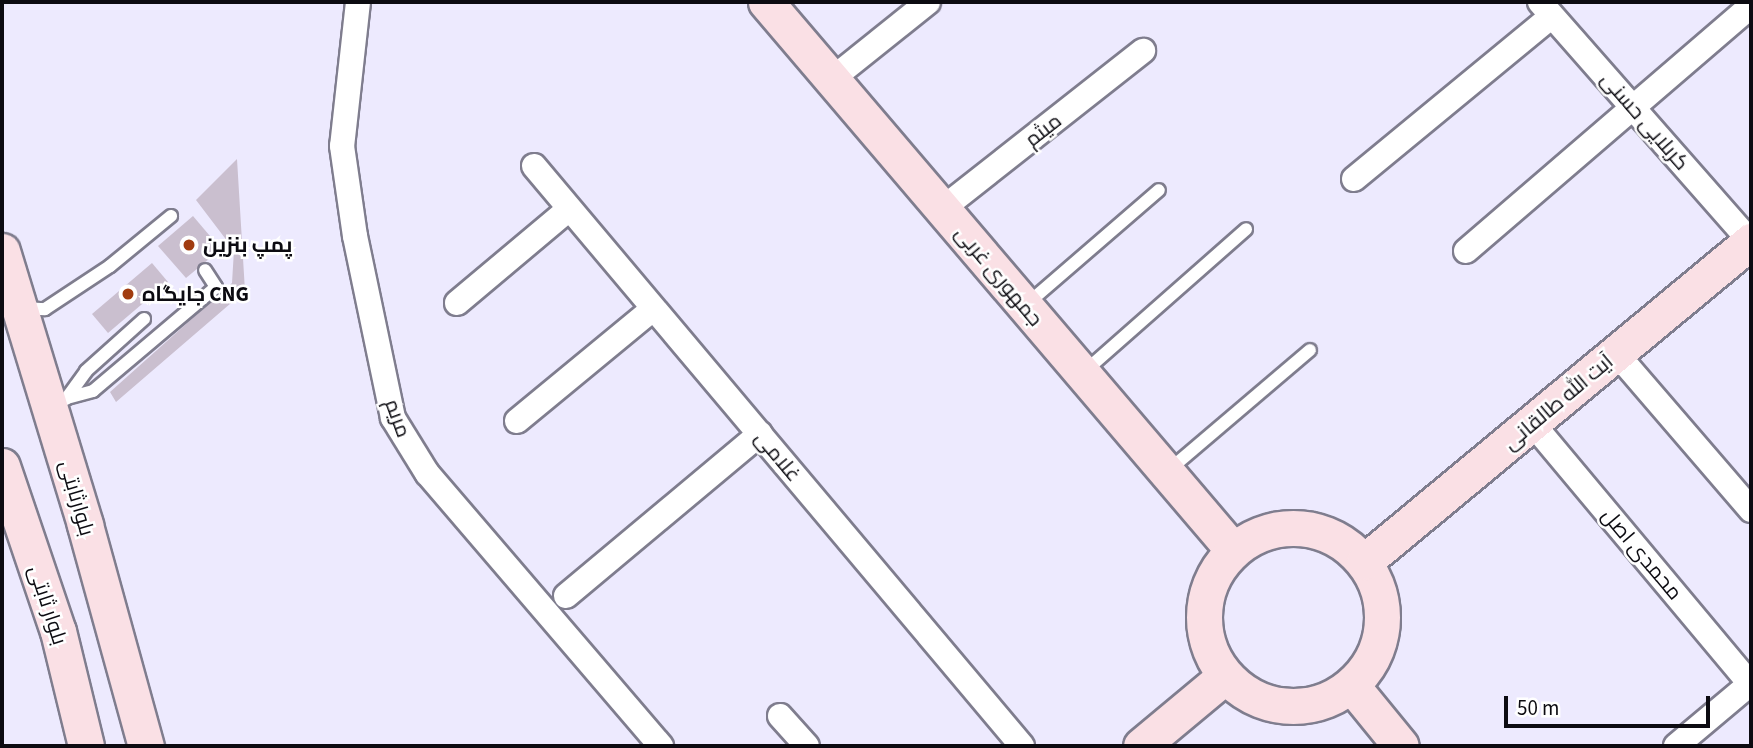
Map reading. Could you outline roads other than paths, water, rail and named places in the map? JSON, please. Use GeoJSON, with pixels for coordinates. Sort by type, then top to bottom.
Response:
{"type":"FeatureCollection","features":[{"type":"Feature","properties":{"kind":"street","name":"مریم"},"geometry":{"type":"LineString","coordinates":[[358,2],[342,146],[355,236],[394,418],[427,473],[662,746]]}},
{"type":"Feature","properties":{"kind":"street","name":"جمهوری غربی"},"geometry":{"type":"LineString","coordinates":[[766,2],[1233,550]]}},
{"type":"Feature","properties":{"kind":"street"},"geometry":{"type":"LineString","coordinates":[[832,79],[928,2]]}},
{"type":"Feature","properties":{"kind":"street"},"geometry":{"type":"LineString","coordinates":[[1466,251],[1751,6]]}},
{"type":"Feature","properties":{"kind":"street"},"geometry":{"type":"LineString","coordinates":[[1354,179],[1546,9]]}},
{"type":"Feature","properties":{"kind":"street","name":"کربلایی حسنی"},"geometry":{"type":"LineString","coordinates":[[1546,9],[1751,241]]}},
{"type":"Feature","properties":{"kind":"street","name":"میثم"},"geometry":{"type":"LineString","coordinates":[[942,209],[1143,51]]}},
{"type":"Feature","properties":{"kind":"street","name":"غلامی"},"geometry":{"type":"LineString","coordinates":[[534,166],[1022,746]]}},
{"type":"Feature","properties":{"kind":"street"},"geometry":{"type":"LineString","coordinates":[[457,303],[569,209]]}},
{"type":"Feature","properties":{"kind":"street","name":"آیت الله طالقانی"},"geometry":{"type":"LineString","coordinates":[[1364,562],[1751,241]]}},
{"type":"Feature","properties":{"kind":"street","name":"بلوارثابتی"},"geometry":{"type":"LineString","coordinates":[[2,251],[58,433],[146,746]]}},
{"type":"Feature","properties":{"kind":"street"},"geometry":{"type":"LineString","coordinates":[[517,421],[653,309]]}},
{"type":"Feature","properties":{"kind":"street"},"geometry":{"type":"LineString","coordinates":[[1616,353],[1751,510]]}},
{"type":"Feature","properties":{"kind":"street","name":"محمدی اصل"},"geometry":{"type":"LineString","coordinates":[[1532,423],[1751,685]]}},
{"type":"Feature","properties":{"kind":"street"},"geometry":{"type":"LineString","coordinates":[[566,596],[760,434]]}},
{"type":"Feature","properties":{"kind":"street","name":"بلوار ثابتی"},"geometry":{"type":"LineString","coordinates":[[2,466],[58,631],[86,746]]}},
{"type":"Feature","properties":{"kind":"street"},"geometry":{"type":"LineString","coordinates":[[1286,528],[1315,530],[1342,543],[1364,562],[1377,587],[1383,613],[1380,640],[1369,665],[1352,686],[1328,701],[1282,706],[1246,694],[1225,676],[1210,652],[1203,625],[1210,585],[1233,550],[1257,534],[1286,528]]}},
{"type":"Feature","properties":{"kind":"street"},"geometry":{"type":"LineString","coordinates":[[58,631],[88,716],[102,726],[116,725],[130,693]]}},
{"type":"Feature","properties":{"kind":"street"},"geometry":{"type":"LineString","coordinates":[[1141,746],[1225,676]]}},
{"type":"Feature","properties":{"kind":"street"},"geometry":{"type":"LineString","coordinates":[[1676,746],[1751,685]]}},
{"type":"Feature","properties":{"kind":"street"},"geometry":{"type":"LineString","coordinates":[[1352,686],[1401,746]]}},
{"type":"Feature","properties":{"kind":"street"},"geometry":{"type":"LineString","coordinates":[[780,716],[807,746]]}},
{"type":"Feature","properties":{"kind":"lane"},"geometry":{"type":"LineString","coordinates":[[1025,306],[1159,190]]}},
{"type":"Feature","properties":{"kind":"lane"},"geometry":{"type":"LineString","coordinates":[[19,308],[45,309],[114,271],[171,216]]}},
{"type":"Feature","properties":{"kind":"lane"},"geometry":{"type":"LineString","coordinates":[[1082,373],[1246,229]]}},
{"type":"Feature","properties":{"kind":"lane"},"geometry":{"type":"LineString","coordinates":[[67,398],[93,391],[216,287],[205,270]]}},
{"type":"Feature","properties":{"kind":"lane"},"geometry":{"type":"LineString","coordinates":[[58,433],[67,398],[86,371],[144,319]]}},
{"type":"Feature","properties":{"kind":"lane"},"geometry":{"type":"LineString","coordinates":[[1167,472],[1310,350]]}},
{"type":"Feature","properties":{"kind":"place","name":"پمپ بنزین"},"geometry":{"type":"Point","coordinates":[189,245]}},
{"type":"Feature","properties":{"kind":"place","name":"جایگاه CNG"},"geometry":{"type":"Point","coordinates":[128,294]}}]}
